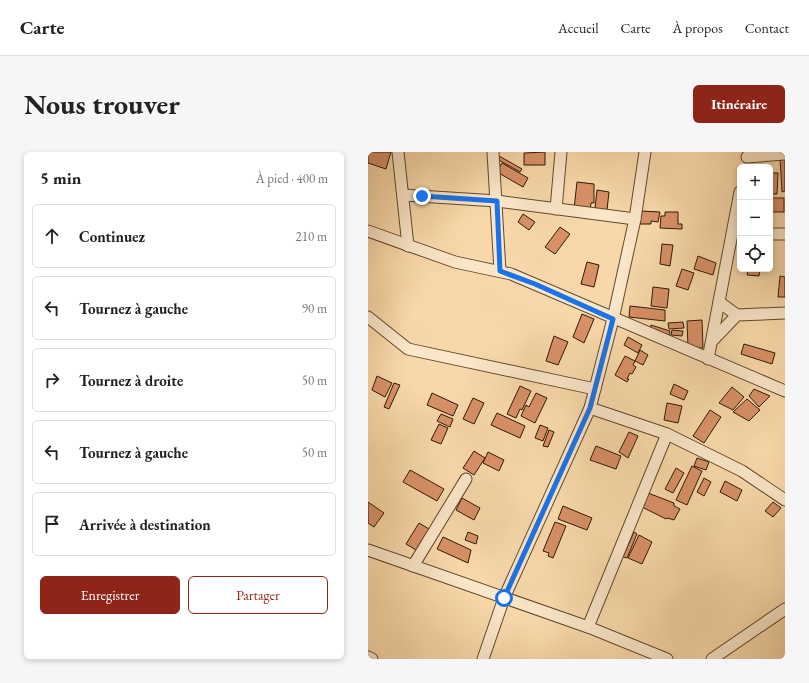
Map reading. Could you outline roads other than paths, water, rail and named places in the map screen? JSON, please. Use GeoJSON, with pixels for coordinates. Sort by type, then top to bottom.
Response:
{"type":"FeatureCollection","features":[{"type":"Feature","properties":{"kind":"street"},"geometry":{"type":"LineString","coordinates":[[398,152],[408,246]]}},
{"type":"Feature","properties":{"kind":"street"},"geometry":{"type":"LineString","coordinates":[[493,152],[500,271]]}},
{"type":"Feature","properties":{"kind":"street"},"geometry":{"type":"LineString","coordinates":[[556,209],[561,152]]}},
{"type":"Feature","properties":{"kind":"street"},"geometry":{"type":"LineString","coordinates":[[483,659],[504,598],[590,408],[613,319],[635,218],[645,152]]}},
{"type":"Feature","properties":{"kind":"street"},"geometry":{"type":"LineString","coordinates":[[746,159],[785,154]]}},
{"type":"Feature","properties":{"kind":"street"},"geometry":{"type":"LineString","coordinates":[[403,195],[497,201],[635,218]]}},
{"type":"Feature","properties":{"kind":"street"},"geometry":{"type":"LineString","coordinates":[[708,360],[719,302],[736,233],[739,200]]}},
{"type":"Feature","properties":{"kind":"street"},"geometry":{"type":"LineString","coordinates":[[368,231],[455,262],[500,271],[535,284],[708,360],[785,391]]}},
{"type":"Feature","properties":{"kind":"street"},"geometry":{"type":"LineString","coordinates":[[773,234],[785,234]]}},
{"type":"Feature","properties":{"kind":"street"},"geometry":{"type":"LineString","coordinates":[[719,302],[737,315],[785,313]]}},
{"type":"Feature","properties":{"kind":"street"},"geometry":{"type":"LineString","coordinates":[[713,340],[737,315]]}},
{"type":"Feature","properties":{"kind":"street"},"geometry":{"type":"LineString","coordinates":[[368,317],[408,349],[595,389]]}},
{"type":"Feature","properties":{"kind":"street"},"geometry":{"type":"LineString","coordinates":[[590,408],[668,434],[742,471],[785,500]]}},
{"type":"Feature","properties":{"kind":"street"},"geometry":{"type":"LineString","coordinates":[[588,627],[668,434]]}},
{"type":"Feature","properties":{"kind":"street"},"geometry":{"type":"LineString","coordinates":[[413,566],[466,479]]}},
{"type":"Feature","properties":{"kind":"street"},"geometry":{"type":"LineString","coordinates":[[368,550],[588,627],[667,659]]}},
{"type":"Feature","properties":{"kind":"street"},"geometry":{"type":"LineString","coordinates":[[712,659],[785,609]]}},
{"type":"Feature","properties":{"kind":"street"},"geometry":{"type":"LineString","coordinates":[[368,657],[372,659]]}}]}
